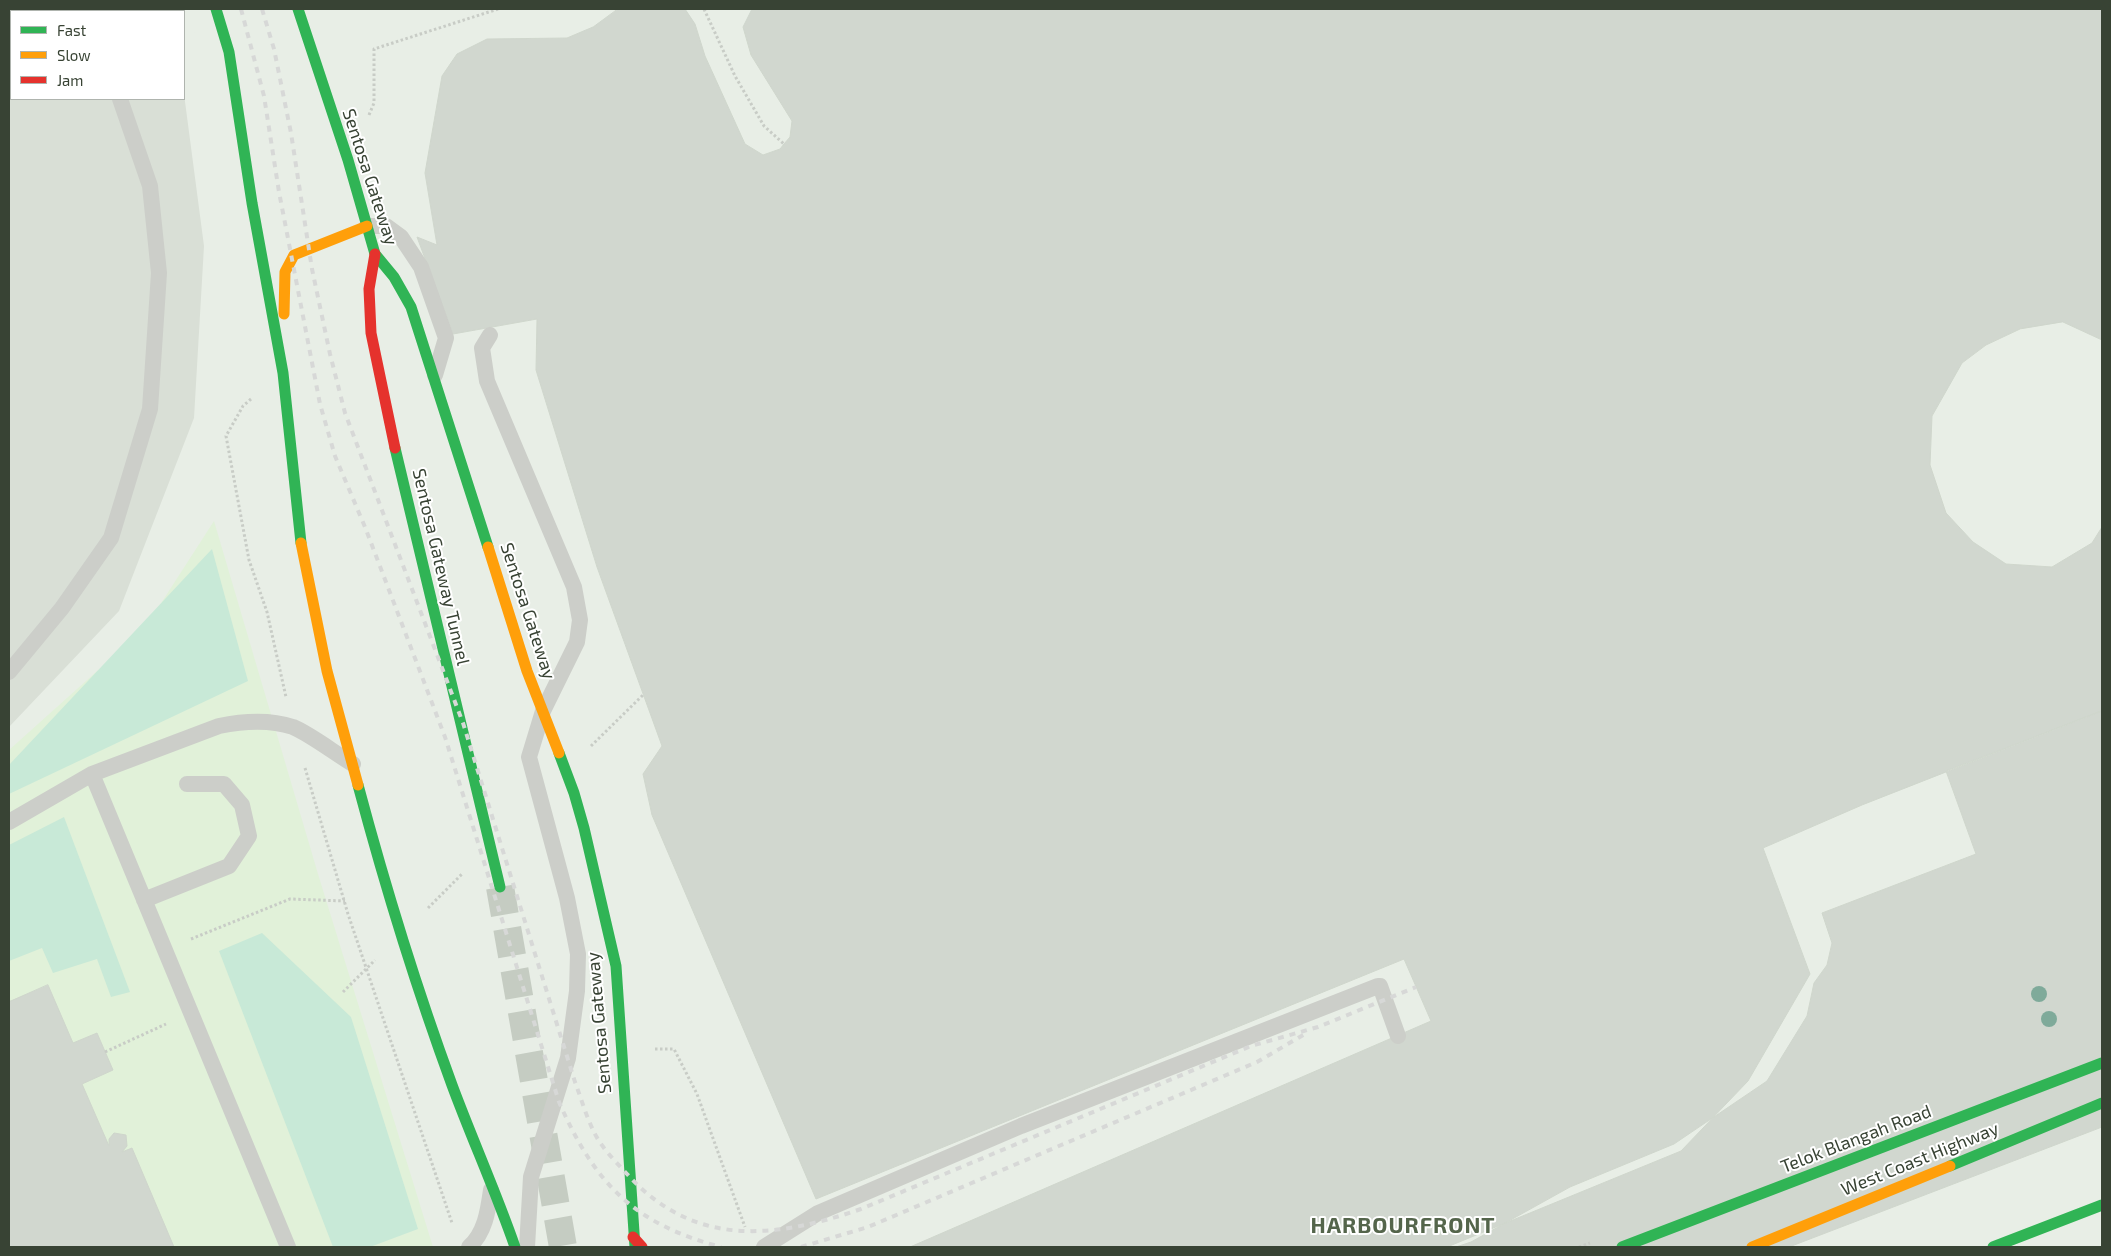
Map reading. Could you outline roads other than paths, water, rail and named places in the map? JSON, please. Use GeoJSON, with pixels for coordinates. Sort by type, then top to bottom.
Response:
{"type":"FeatureCollection","features":[{"type":"Feature","properties":{"kind":"main road"},"geometry":{"type":"LineString","coordinates":[[216,9],[228,52],[283,373],[298,531],[326,671],[353,764],[382,876],[452,1085],[492,1182],[515,1247]]}},
{"type":"Feature","properties":{"kind":"main road","name":"Sentosa Gateway"},"geometry":{"type":"LineString","coordinates":[[298,9],[304,32],[348,160],[375,254],[394,277],[411,307],[527,671],[577,802],[616,966],[634,1242]]}},
{"type":"Feature","properties":{"kind":"main road"},"geometry":{"type":"LineString","coordinates":[[283,373],[285,272],[294,254],[367,226]]}},
{"type":"Feature","properties":{"kind":"main road","name":"Sentosa Gateway Tunnel"},"geometry":{"type":"LineString","coordinates":[[375,254],[369,289],[371,333],[383,399],[500,886]]}},
{"type":"Feature","properties":{"kind":"main road","name":"Telok Blangah Road"},"geometry":{"type":"LineString","coordinates":[[1622,1247],[2102,1063]]}},
{"type":"Feature","properties":{"kind":"main road","name":"West Coast Highway"},"geometry":{"type":"LineString","coordinates":[[1752,1247],[2102,1103]]}},
{"type":"Feature","properties":{"kind":"main road"},"geometry":{"type":"LineString","coordinates":[[1993,1247],[2102,1205]]}},
{"type":"Feature","properties":{"kind":"main road"},"geometry":{"type":"LineString","coordinates":[[634,1242],[642,1247]]}},
{"type":"Feature","properties":{"kind":"lane"},"geometry":{"type":"LineString","coordinates":[[9,672],[62,608],[111,538],[150,410],[159,273],[150,186],[121,101]]}},
{"type":"Feature","properties":{"kind":"lane"},"geometry":{"type":"LineString","coordinates":[[367,226],[386,226],[401,237],[421,267],[446,338],[434,379]]}},
{"type":"Feature","properties":{"kind":"lane"},"geometry":{"type":"LineString","coordinates":[[490,335],[482,348],[487,381],[574,587],[580,620],[577,642],[542,710],[529,757],[567,898],[578,954],[577,990],[568,1058],[531,1178],[528,1247]]}},
{"type":"Feature","properties":{"kind":"lane"},"geometry":{"type":"LineString","coordinates":[[9,822],[92,774],[219,726],[257,721],[293,728],[353,764]]}},
{"type":"Feature","properties":{"kind":"lane"},"geometry":{"type":"LineString","coordinates":[[92,774],[288,1247]]}},
{"type":"Feature","properties":{"kind":"lane"},"geometry":{"type":"LineString","coordinates":[[144,900],[229,866],[250,836],[242,805],[224,784],[187,784]]}},
{"type":"Feature","properties":{"kind":"lane"},"geometry":{"type":"LineString","coordinates":[[764,1247],[818,1212],[1021,1126],[1379,985],[1398,1036]]}},
{"type":"Feature","properties":{"kind":"lane"},"geometry":{"type":"LineString","coordinates":[[469,1247],[477,1240],[488,1215],[492,1182]]}},
{"type":"Feature","properties":{"kind":"tunnel"},"geometry":{"type":"LineString","coordinates":[[500,887],[563,1247]]}},
{"type":"Feature","properties":{"kind":"railway"},"geometry":{"type":"LineString","coordinates":[[241,9],[264,96],[279,192],[320,404],[335,456],[365,527],[445,737],[559,1102],[587,1156],[603,1178],[621,1197],[641,1213],[664,1226],[691,1238],[721,1247]]}},
{"type":"Feature","properties":{"kind":"railway"},"geometry":{"type":"LineString","coordinates":[[262,9],[274,49],[291,133],[312,269],[345,413],[463,723],[588,1120],[600,1143],[609,1154],[653,1198],[680,1215],[708,1226],[736,1230],[766,1231],[797,1227],[829,1219],[861,1209],[1251,1046],[1318,1027],[1416,987]]}},
{"type":"Feature","properties":{"kind":"railway"},"geometry":{"type":"LineString","coordinates":[[801,1247],[868,1227],[1257,1062],[1305,1034]]}},
{"type":"Feature","properties":{"kind":"district","name":"HARBOURFRONT"},"geometry":{"type":"Point","coordinates":[1403,1226]}}]}
